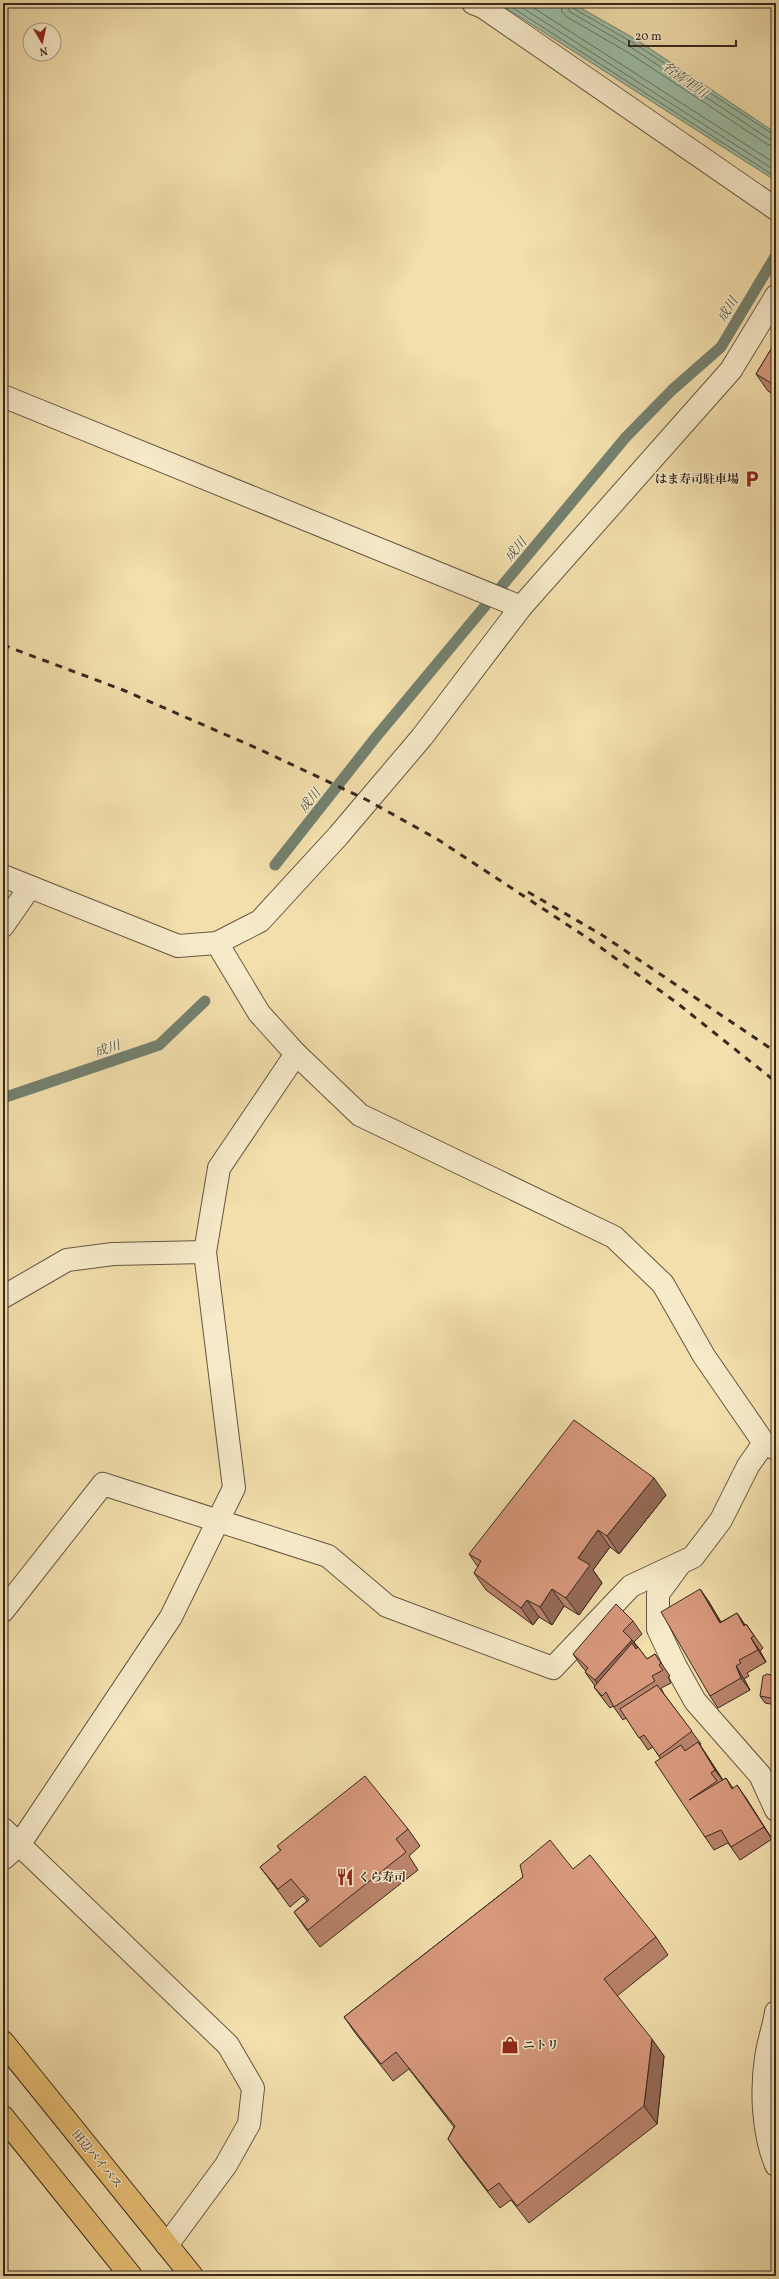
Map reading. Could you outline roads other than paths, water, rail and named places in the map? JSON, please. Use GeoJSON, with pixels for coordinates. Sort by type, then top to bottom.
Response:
{"type":"FeatureCollection","features":[{"type":"Feature","properties":{"kind":"highway","name":"田辺バイパス"},"geometry":{"type":"LineString","coordinates":[[3,2042],[192,2276]]}},
{"type":"Feature","properties":{"kind":"highway"},"geometry":{"type":"LineString","coordinates":[[3,2117],[131,2276]]}},
{"type":"Feature","properties":{"kind":"street"},"geometry":{"type":"LineString","coordinates":[[473,3],[483,7],[776,209]]}},
{"type":"Feature","properties":{"kind":"street"},"geometry":{"type":"LineString","coordinates":[[3,876],[178,946],[217,943],[260,921],[338,836],[422,737],[521,606],[731,370],[776,296]]}},
{"type":"Feature","properties":{"kind":"street"},"geometry":{"type":"LineString","coordinates":[[3,396],[521,606]]}},
{"type":"Feature","properties":{"kind":"street"},"geometry":{"type":"LineString","coordinates":[[3,926],[30,887]]}},
{"type":"Feature","properties":{"kind":"street"},"geometry":{"type":"LineString","coordinates":[[3,1611],[102,1484],[328,1556],[387,1606],[553,1668],[632,1586],[694,1557],[721,1520],[748,1466],[770,1446],[704,1356],[663,1284],[614,1237],[360,1114],[296,1054],[259,1013],[217,943]]}},
{"type":"Feature","properties":{"kind":"street"},"geometry":{"type":"LineString","coordinates":[[3,1859],[19,1845],[171,1617],[234,1488],[204,1252],[219,1168],[296,1054]]}},
{"type":"Feature","properties":{"kind":"street"},"geometry":{"type":"LineString","coordinates":[[3,1297],[66,1260],[113,1254],[204,1252]]}},
{"type":"Feature","properties":{"kind":"street"},"geometry":{"type":"LineString","coordinates":[[682,1562],[658,1594],[658,1629],[674,1665],[695,1701],[760,1775],[776,1810]]}},
{"type":"Feature","properties":{"kind":"street"},"geometry":{"type":"LineString","coordinates":[[3,1829],[228,2045],[253,2088],[249,2124],[226,2165],[167,2245]]}},
{"type":"Feature","properties":{"kind":"street"},"geometry":{"type":"LineString","coordinates":[[776,2012],[766,2058],[764,2104],[771,2152],[776,2165]]}},
{"type":"Feature","properties":{"kind":"water","name":"名喜里川"},"geometry":{"type":"Polygon","coordinates":[[[498,3],[572,3],[637,40],[776,133],[776,181],[498,3]]]}},
{"type":"Feature","properties":{"kind":"waterway","name":"成川"},"geometry":{"type":"LineString","coordinates":[[275,865],[376,737],[626,437],[672,390],[721,347],[776,255]]}},
{"type":"Feature","properties":{"kind":"waterway","name":"成川"},"geometry":{"type":"LineString","coordinates":[[3,1098],[159,1045],[205,1001]]}},
{"type":"Feature","properties":{"kind":"railway"},"geometry":{"type":"LineString","coordinates":[[3,645],[123,690],[261,750],[367,800],[437,839],[589,939],[677,1003],[776,1082]]}},
{"type":"Feature","properties":{"kind":"railway"},"geometry":{"type":"LineString","coordinates":[[528,892],[602,935],[776,1052]]}},
{"type":"Feature","properties":{"kind":"place","name":"はま寿司駐車場"},"geometry":{"type":"Point","coordinates":[752,479]}},
{"type":"Feature","properties":{"kind":"place","name":"くら寿司"},"geometry":{"type":"Point","coordinates":[345,1877]}},
{"type":"Feature","properties":{"kind":"place","name":"ニトリ"},"geometry":{"type":"Point","coordinates":[510,2045]}}]}
